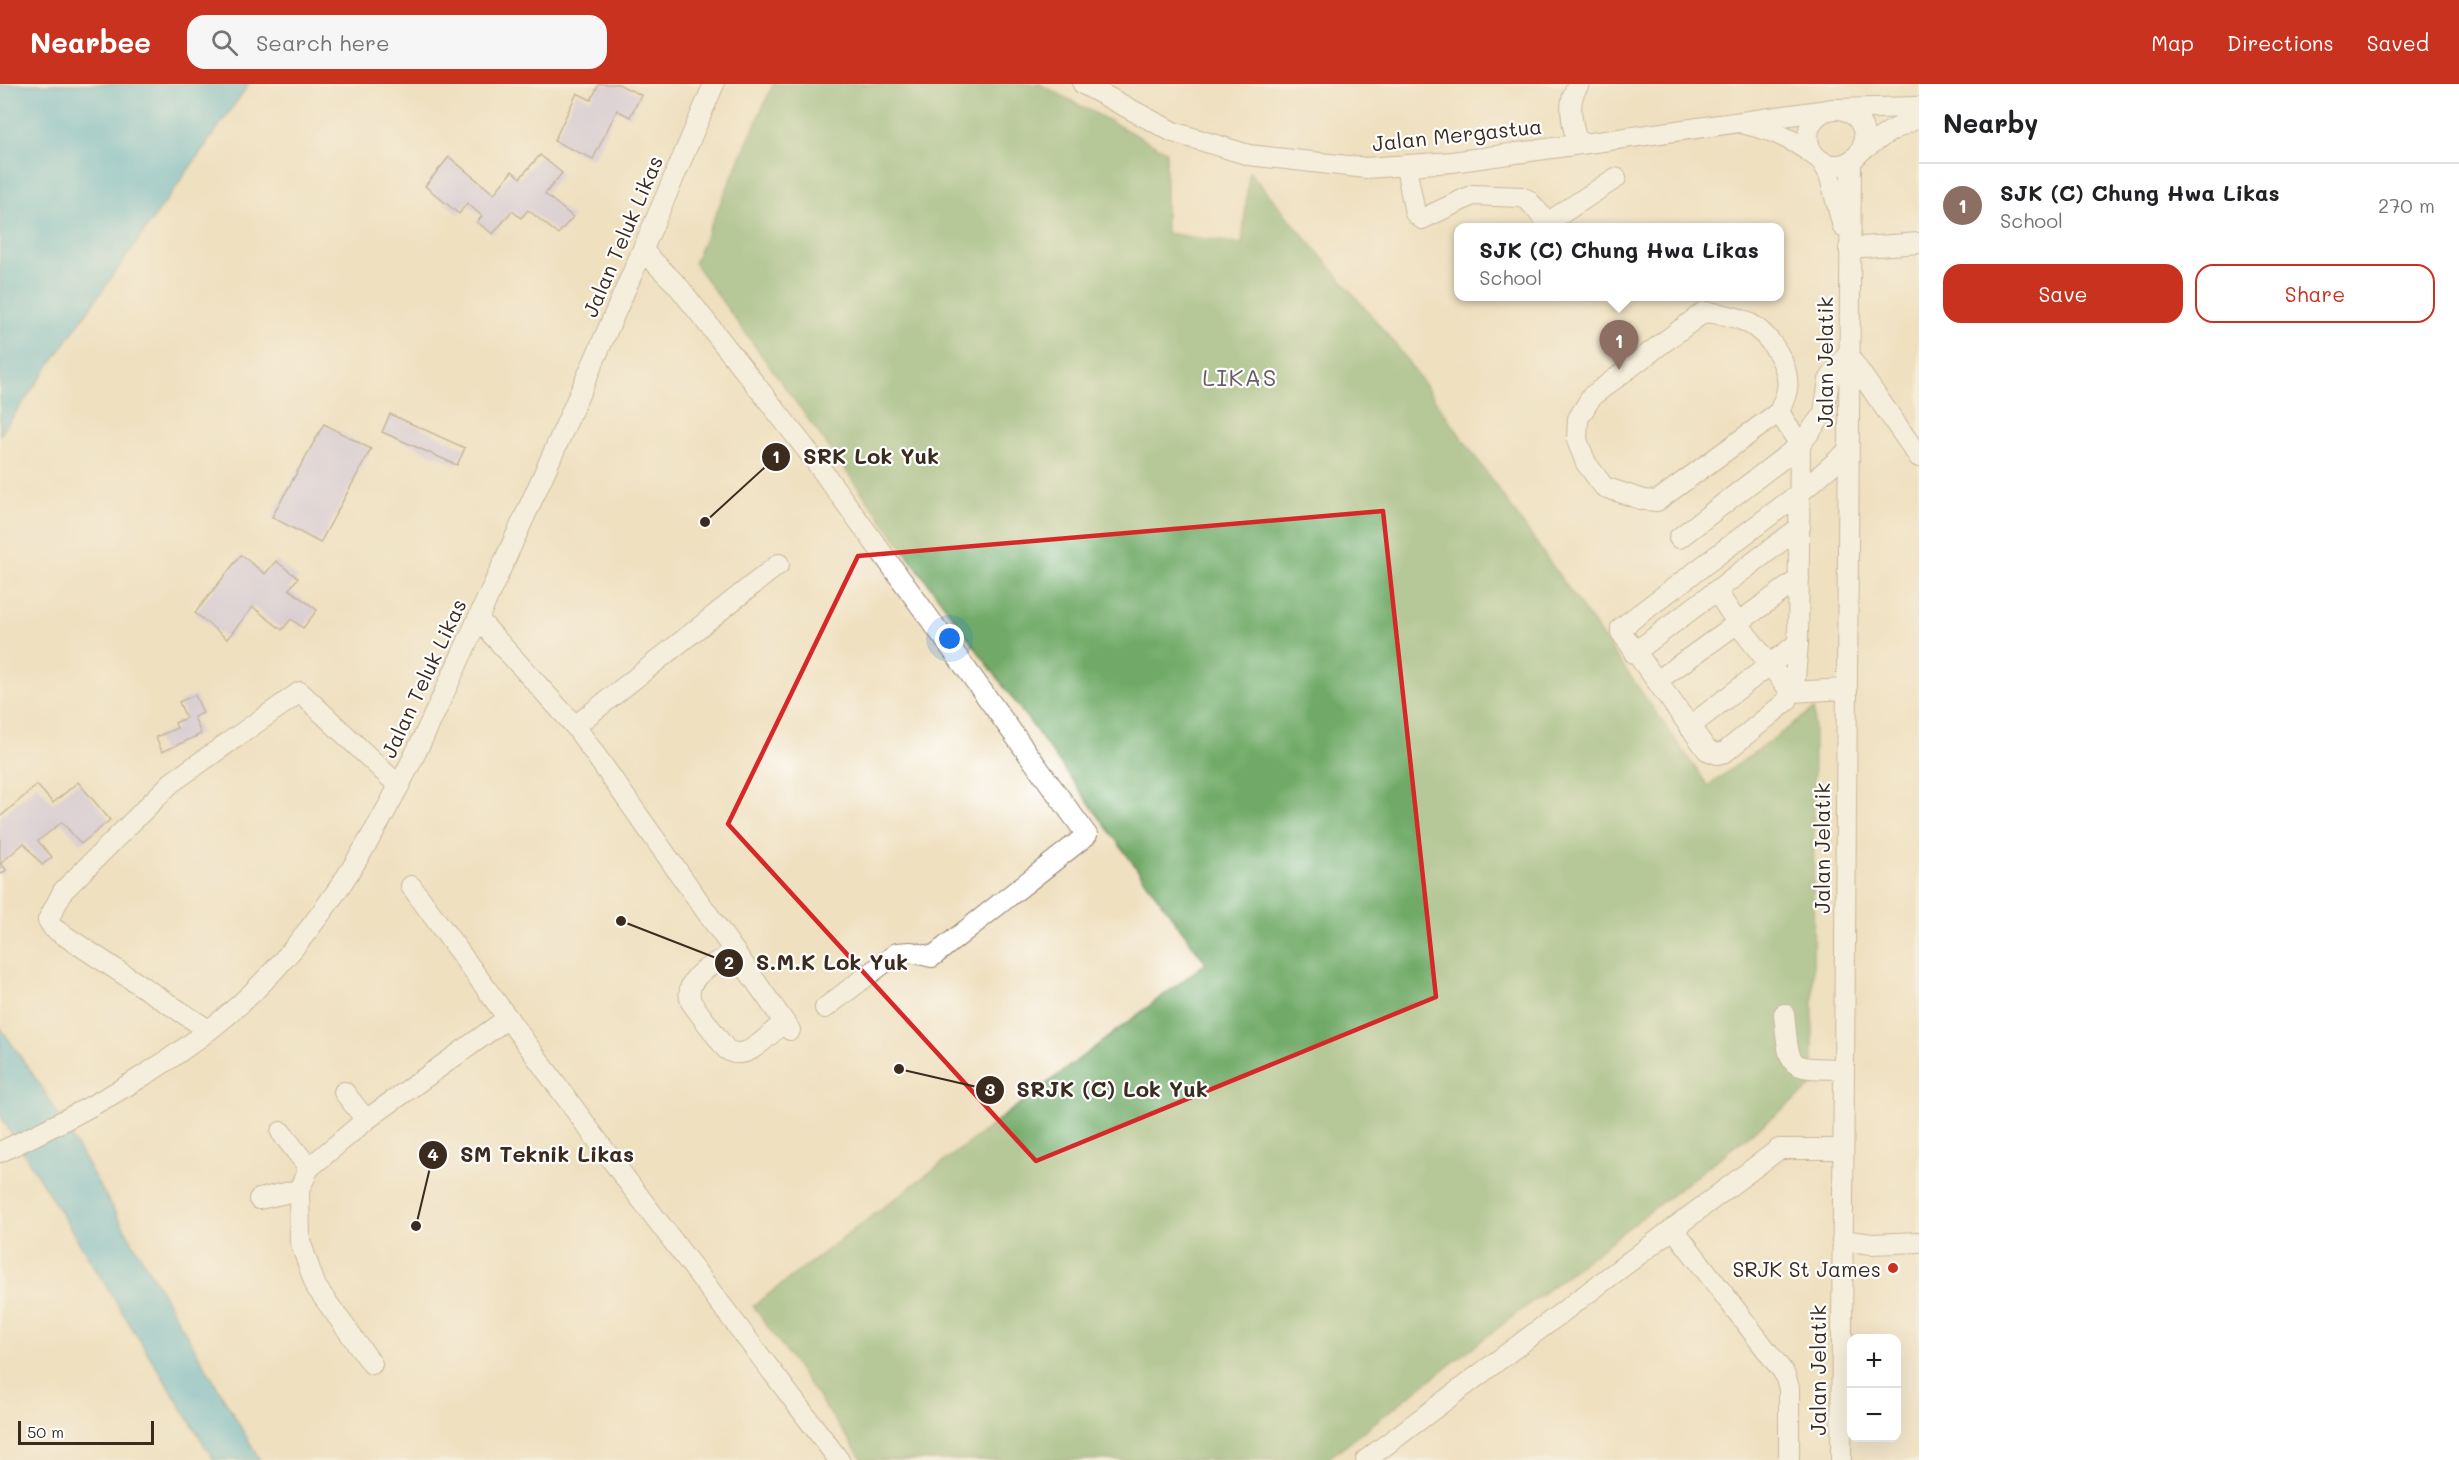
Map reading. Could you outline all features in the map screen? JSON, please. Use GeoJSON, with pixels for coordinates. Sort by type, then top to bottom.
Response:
{"type":"FeatureCollection","features":[{"type":"Feature","properties":{"kind":"street","name":"Jalan Teluk Likas"},"geometry":{"type":"LineString","coordinates":[[7,1149],[140,1077],[207,1029],[258,987],[325,910],[381,823],[478,619],[643,251],[714,84]]}},
{"type":"Feature","properties":{"kind":"street","name":"Jalan Mergastua"},"geometry":{"type":"LineString","coordinates":[[1083,84],[1173,132],[1249,155],[1334,166],[1406,167],[1833,109],[1919,106]]}},
{"type":"Feature","properties":{"kind":"street"},"geometry":{"type":"LineString","coordinates":[[1577,144],[1571,102],[1579,84]]}},
{"type":"Feature","properties":{"kind":"street"},"geometry":{"type":"LineString","coordinates":[[1856,156],[1865,134],[1858,117],[1842,109],[1833,109],[1817,116],[1808,131],[1810,148],[1819,159],[1833,165],[1856,156],[1888,132],[1919,117]]}},
{"type":"Feature","properties":{"kind":"street","name":"Jalan Mergastua"},"geometry":{"type":"LineString","coordinates":[[1742,123],[1777,133],[1819,159]]}},
{"type":"Feature","properties":{"kind":"street","name":"Jalan Jelatik"},"geometry":{"type":"LineString","coordinates":[[1841,1460],[1849,243],[1856,156]]}},
{"type":"Feature","properties":{"kind":"street","name":"Jalan Jelatik"},"geometry":{"type":"LineString","coordinates":[[1819,159],[1829,174],[1849,243]]}},
{"type":"Feature","properties":{"kind":"street"},"geometry":{"type":"LineString","coordinates":[[1406,167],[1415,213],[1422,219],[1473,195],[1521,197],[1528,200],[1545,220],[1550,221],[1616,178]]}},
{"type":"Feature","properties":{"kind":"street"},"geometry":{"type":"LineString","coordinates":[[1849,243],[1919,243]]}},
{"type":"Feature","properties":{"kind":"street"},"geometry":{"type":"LineString","coordinates":[[643,251],[678,286],[810,454],[1087,835],[932,957],[911,952],[897,953],[825,1008]]}},
{"type":"Feature","properties":{"kind":"street"},"geometry":{"type":"LineString","coordinates":[[1704,312],[1729,314],[1750,323],[1768,336],[1784,362],[1787,388],[1779,411],[1657,501],[1644,500],[1604,487],[1586,463],[1576,440],[1578,419],[1592,396],[1704,312]]}},
{"type":"Feature","properties":{"kind":"street"},"geometry":{"type":"LineString","coordinates":[[1679,538],[1800,445],[1824,413],[1829,380],[1848,354],[1919,457]]}},
{"type":"Feature","properties":{"kind":"street"},"geometry":{"type":"LineString","coordinates":[[1779,411],[1800,445],[1801,492],[1798,643],[1791,692],[1787,701],[1725,752],[1707,750],[1634,653],[1621,632],[1621,628],[1801,492],[1848,451]]}},
{"type":"Feature","properties":{"kind":"street"},"geometry":{"type":"LineString","coordinates":[[1634,653],[1800,527]]}},
{"type":"Feature","properties":{"kind":"street"},"geometry":{"type":"LineString","coordinates":[[575,726],[779,564]]}},
{"type":"Feature","properties":{"kind":"street"},"geometry":{"type":"LineString","coordinates":[[1657,681],[1799,579]]}},
{"type":"Feature","properties":{"kind":"street"},"geometry":{"type":"LineString","coordinates":[[1717,592],[1738,624],[1791,692]]}},
{"type":"Feature","properties":{"kind":"street"},"geometry":{"type":"LineString","coordinates":[[478,619],[575,726],[735,952],[787,1026],[740,1055],[733,1054],[691,1002],[688,993],[692,981],[735,952]]}},
{"type":"Feature","properties":{"kind":"street"},"geometry":{"type":"LineString","coordinates":[[1689,727],[1798,643]]}},
{"type":"Feature","properties":{"kind":"street"},"geometry":{"type":"LineString","coordinates":[[1791,692],[1846,689]]}},
{"type":"Feature","properties":{"kind":"street"},"geometry":{"type":"LineString","coordinates":[[207,1029],[53,928],[48,920],[63,891],[171,783],[300,692],[399,786]]}},
{"type":"Feature","properties":{"kind":"street"},"geometry":{"type":"LineString","coordinates":[[411,886],[622,1174],[839,1460]]}},
{"type":"Feature","properties":{"kind":"street"},"geometry":{"type":"LineString","coordinates":[[1784,1014],[1788,1057],[1792,1063],[1800,1068],[1843,1069]]}},
{"type":"Feature","properties":{"kind":"street"},"geometry":{"type":"LineString","coordinates":[[372,1364],[316,1287],[300,1241],[299,1190],[309,1167],[366,1120],[508,1018]]}},
{"type":"Feature","properties":{"kind":"street"},"geometry":{"type":"LineString","coordinates":[[344,1092],[366,1120]]}},
{"type":"Feature","properties":{"kind":"street"},"geometry":{"type":"LineString","coordinates":[[281,1132],[309,1167]]}},
{"type":"Feature","properties":{"kind":"street"},"geometry":{"type":"LineString","coordinates":[[1366,1460],[1779,1149],[1843,1149]]}},
{"type":"Feature","properties":{"kind":"street"},"geometry":{"type":"LineString","coordinates":[[259,1199],[299,1190]]}},
{"type":"Feature","properties":{"kind":"street"},"geometry":{"type":"LineString","coordinates":[[1673,1228],[1785,1373],[1789,1388],[1789,1460]]}},
{"type":"Feature","properties":{"kind":"street"},"geometry":{"type":"LineString","coordinates":[[1842,1240],[1872,1244],[1919,1242]]}},
{"type":"Feature","properties":{"kind":"highlighted area"},"geometry":{"type":"Polygon","coordinates":[[[1383,511],[1436,997],[1036,1161],[728,824],[858,556],[1383,511]]]}},
{"type":"Feature","properties":{"kind":"green space"},"geometry":{"type":"Polygon","coordinates":[[[773,84],[1040,84],[1166,151],[1166,233],[1242,244],[1249,171],[1397,346],[1708,786],[1814,709],[1813,1086],[1326,1460],[863,1460],[753,1306],[1206,963],[694,263],[773,84]]]}},
{"type":"Feature","properties":{"kind":"water"},"geometry":{"type":"Polygon","coordinates":[[[0,84],[249,84],[0,435],[0,84]]]}},
{"type":"Feature","properties":{"kind":"water"},"geometry":{"type":"Polygon","coordinates":[[[0,1027],[43,1089],[260,1460],[214,1460],[0,1115],[0,1027]]]}},
{"type":"Feature","properties":{"kind":"building"},"geometry":{"type":"Polygon","coordinates":[[[599,84],[618,84],[641,95],[630,117],[617,110],[593,159],[554,141],[577,93],[591,100],[599,84]]]}},
{"type":"Feature","properties":{"kind":"building"},"geometry":{"type":"Polygon","coordinates":[[[540,155],[562,173],[545,194],[573,217],[558,234],[528,210],[521,218],[512,211],[493,234],[477,222],[482,216],[467,203],[459,214],[425,186],[449,157],[494,194],[512,171],[520,178],[540,155]]]}},
{"type":"Feature","properties":{"kind":"building"},"geometry":{"type":"Polygon","coordinates":[[[390,414],[465,448],[457,465],[382,432],[390,414]]]}},
{"type":"Feature","properties":{"kind":"building"},"geometry":{"type":"Polygon","coordinates":[[[324,424],[371,449],[320,543],[272,517],[324,424]]]}},
{"type":"Feature","properties":{"kind":"building"},"geometry":{"type":"Polygon","coordinates":[[[241,555],[265,574],[276,561],[298,578],[289,589],[317,610],[303,628],[291,619],[282,630],[253,607],[227,639],[195,613],[241,555]]]}},
{"type":"Feature","properties":{"kind":"building"},"geometry":{"type":"Polygon","coordinates":[[[195,695],[203,713],[194,717],[201,734],[162,752],[156,737],[177,728],[175,723],[186,718],[179,702],[195,695]]]}},
{"type":"Feature","properties":{"kind":"building"},"geometry":{"type":"Polygon","coordinates":[[[78,782],[110,820],[81,844],[62,822],[38,841],[52,857],[42,865],[24,843],[1,863],[6,870],[0,875],[0,817],[37,785],[53,803],[78,782]]]}},
{"type":"Feature","properties":{"kind":"place","name":"SJK (C) Chung Hwa Likas"},"geometry":{"type":"Point","coordinates":[1619,370]}},
{"type":"Feature","properties":{"kind":"place","name":"SRK Lok Yuk"},"geometry":{"type":"Point","coordinates":[705,522]}},
{"type":"Feature","properties":{"kind":"place","name":"S.M.K Lok Yuk"},"geometry":{"type":"Point","coordinates":[621,921]}},
{"type":"Feature","properties":{"kind":"place","name":"SRJK (C) Lok Yuk"},"geometry":{"type":"Point","coordinates":[899,1069]}},
{"type":"Feature","properties":{"kind":"place","name":"SM Teknik Likas"},"geometry":{"type":"Point","coordinates":[416,1226]}},
{"type":"Feature","properties":{"kind":"place","name":"SRJK St James"},"geometry":{"type":"Point","coordinates":[1893,1268]}},
{"type":"Feature","properties":{"kind":"district","name":"LIKAS"},"geometry":{"type":"Point","coordinates":[1240,376]}}]}
